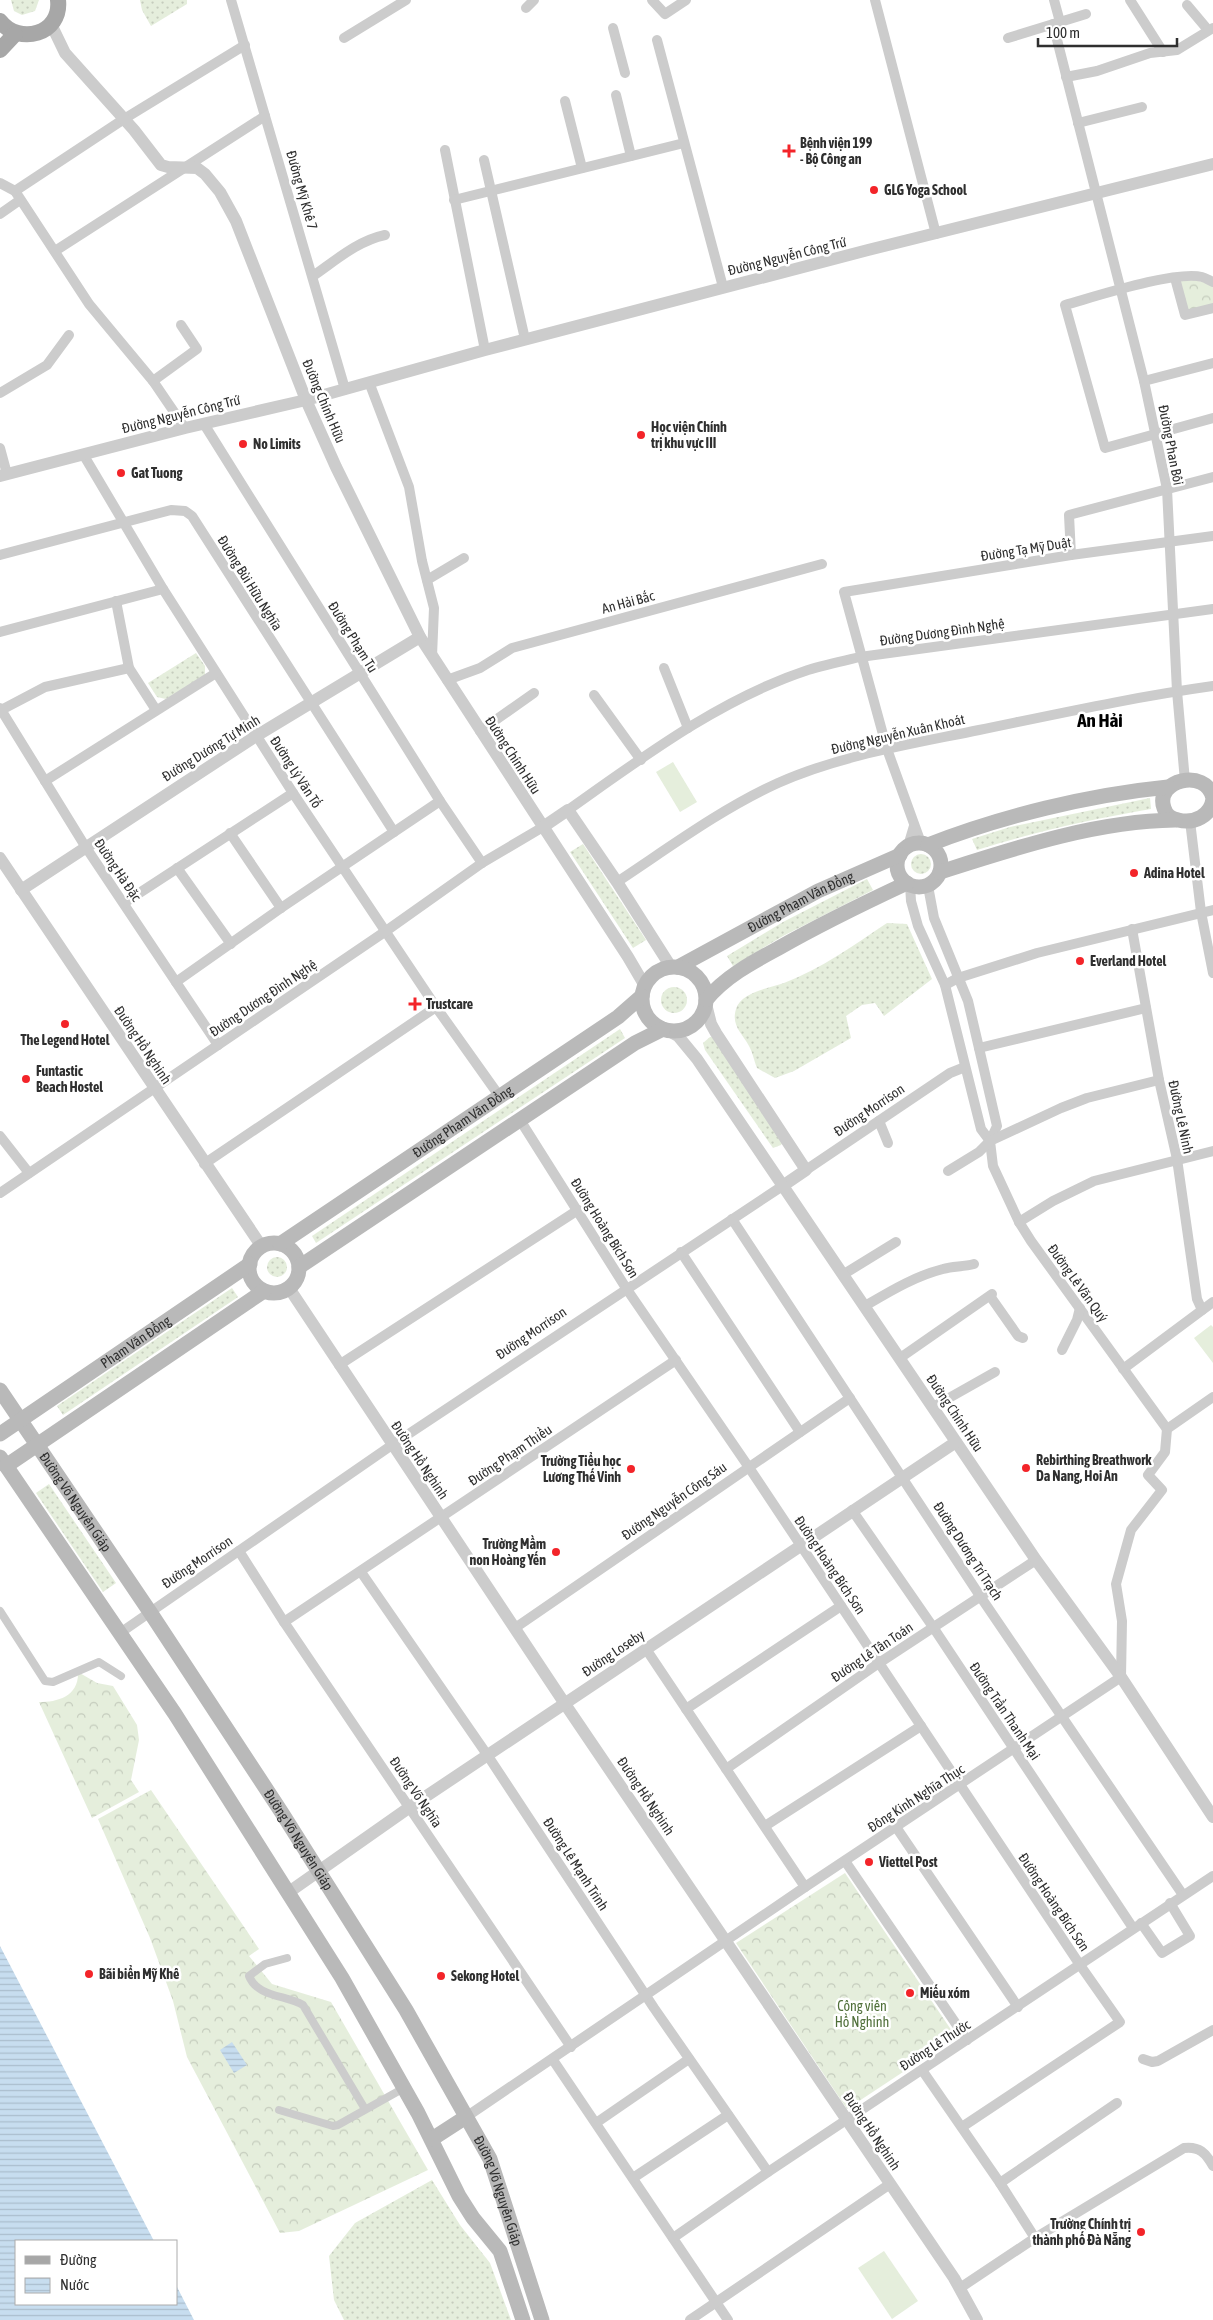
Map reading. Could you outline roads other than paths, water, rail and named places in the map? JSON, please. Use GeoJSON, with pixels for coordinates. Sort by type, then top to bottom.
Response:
{"type":"FeatureCollection","features":[{"type":"Feature","properties":{"kind":"main road"},"geometry":{"type":"LineString","coordinates":[[0,21],[15,34],[34,35],[51,24],[57,14],[58,0]]}},
{"type":"Feature","properties":{"kind":"main road"},"geometry":{"type":"LineString","coordinates":[[0,50],[15,34]]}},
{"type":"Feature","properties":{"kind":"main road"},"geometry":{"type":"LineString","coordinates":[[940,872],[1074,834],[1150,820],[1183,820],[1209,815],[1213,799],[1209,784],[1197,780],[1185,781],[1168,788],[1164,793],[1163,806],[1165,812],[1183,820]]}},
{"type":"Feature","properties":{"kind":"main road","name":"Đường Phạm Văn Đồng"},"geometry":{"type":"LineString","coordinates":[[675,967],[818,892],[914,847],[1016,816],[1144,790],[1168,788]]}},
{"type":"Feature","properties":{"kind":"main road"},"geometry":{"type":"LineString","coordinates":[[914,847],[940,856],[940,872],[928,886],[908,884],[898,871],[914,847]]}},
{"type":"Feature","properties":{"kind":"main road","name":"Đường Phạm Văn Đồng"},"geometry":{"type":"LineString","coordinates":[[706,1002],[722,982],[762,957],[833,918],[908,884]]}},
{"type":"Feature","properties":{"kind":"main road"},"geometry":{"type":"LineString","coordinates":[[675,967],[693,973],[698,978],[705,992],[706,1002],[703,1012],[692,1025],[676,1031],[665,1030],[656,1025],[645,1013],[644,991],[656,973],[675,967]]}},
{"type":"Feature","properties":{"kind":"main road","name":"Đường Phạm Văn Đồng"},"geometry":{"type":"LineString","coordinates":[[280,1244],[618,1017],[644,991]]}},
{"type":"Feature","properties":{"kind":"main road"},"geometry":{"type":"LineString","coordinates":[[299,1268],[635,1043],[665,1030]]}},
{"type":"Feature","properties":{"kind":"main road"},"geometry":{"type":"LineString","coordinates":[[270,1244],[280,1244],[291,1250],[295,1255],[299,1268],[295,1282],[289,1288],[272,1293],[264,1291],[254,1282],[250,1264],[256,1252],[262,1247],[270,1244]]}},
{"type":"Feature","properties":{"kind":"main road","name":"Phạm Văn Đồng"},"geometry":{"type":"LineString","coordinates":[[20,1420],[250,1264]]}},
{"type":"Feature","properties":{"kind":"main road"},"geometry":{"type":"LineString","coordinates":[[3,1461],[37,1445],[264,1291]]}},
{"type":"Feature","properties":{"kind":"main road","name":"Đường Võ Nguyên Giáp"},"geometry":{"type":"LineString","coordinates":[[0,1390],[150,1612],[320,1871],[406,2010],[490,2159],[542,2320]]}},
{"type":"Feature","properties":{"kind":"main road"},"geometry":{"type":"LineString","coordinates":[[0,1434],[20,1420]]}},
{"type":"Feature","properties":{"kind":"main road","name":"Đường Võ Nguyên Giáp"},"geometry":{"type":"LineString","coordinates":[[3,1461],[175,1714],[342,1978],[432,2139],[468,2210],[500,2251],[523,2320]]}},
{"type":"Feature","properties":{"kind":"main road"},"geometry":{"type":"LineString","coordinates":[[432,2139],[466,2118]]}},
{"type":"Feature","properties":{"kind":"street","name":"Đường Mỹ Khê 7"},"geometry":{"type":"LineString","coordinates":[[231,0],[345,389]]}},
{"type":"Feature","properties":{"kind":"street"},"geometry":{"type":"LineString","coordinates":[[344,38],[406,0]]}},
{"type":"Feature","properties":{"kind":"street"},"geometry":{"type":"LineString","coordinates":[[526,8],[534,0]]}},
{"type":"Feature","properties":{"kind":"street"},"geometry":{"type":"LineString","coordinates":[[652,0],[665,14],[686,0]]}},
{"type":"Feature","properties":{"kind":"street"},"geometry":{"type":"LineString","coordinates":[[875,0],[936,234]]}},
{"type":"Feature","properties":{"kind":"street","name":"Đường Phan Bôi"},"geometry":{"type":"LineString","coordinates":[[1054,0],[1056,23],[1066,77],[1144,381],[1166,489],[1177,691],[1185,781]]}},
{"type":"Feature","properties":{"kind":"street"},"geometry":{"type":"LineString","coordinates":[[1130,0],[1163,52]]}},
{"type":"Feature","properties":{"kind":"street"},"geometry":{"type":"LineString","coordinates":[[1066,77],[1097,71],[1150,53],[1177,50],[1211,29],[1187,5]]}},
{"type":"Feature","properties":{"kind":"street"},"geometry":{"type":"LineString","coordinates":[[1008,38],[1086,14]]}},
{"type":"Feature","properties":{"kind":"street","name":"Đường Chính Hữu"},"geometry":{"type":"LineString","coordinates":[[51,24],[65,53],[124,119],[161,165],[197,168],[213,182],[236,221],[306,400],[336,467],[420,637],[628,957],[644,991]]}},
{"type":"Feature","properties":{"kind":"street"},"geometry":{"type":"LineString","coordinates":[[613,28],[625,73]]}},
{"type":"Feature","properties":{"kind":"street"},"geometry":{"type":"LineString","coordinates":[[657,40],[723,287]]}},
{"type":"Feature","properties":{"kind":"street"},"geometry":{"type":"LineString","coordinates":[[0,214],[18,196],[124,119],[244,45]]}},
{"type":"Feature","properties":{"kind":"street"},"geometry":{"type":"LineString","coordinates":[[616,95],[631,156]]}},
{"type":"Feature","properties":{"kind":"street"},"geometry":{"type":"LineString","coordinates":[[565,101],[582,168]]}},
{"type":"Feature","properties":{"kind":"street"},"geometry":{"type":"LineString","coordinates":[[1078,123],[1142,107]]}},
{"type":"Feature","properties":{"kind":"street"},"geometry":{"type":"LineString","coordinates":[[55,251],[266,116]]}},
{"type":"Feature","properties":{"kind":"street"},"geometry":{"type":"LineString","coordinates":[[454,200],[684,143]]}},
{"type":"Feature","properties":{"kind":"street"},"geometry":{"type":"LineString","coordinates":[[445,150],[485,350]]}},
{"type":"Feature","properties":{"kind":"street"},"geometry":{"type":"LineString","coordinates":[[484,160],[525,339]]}},
{"type":"Feature","properties":{"kind":"street","name":"Đường Nguyễn Công Trứ"},"geometry":{"type":"LineString","coordinates":[[4,475],[185,428],[306,400],[525,339],[723,287],[1095,192],[1213,164]]}},
{"type":"Feature","properties":{"kind":"street"},"geometry":{"type":"LineString","coordinates":[[0,183],[18,196],[89,304],[153,381],[185,428]]}},
{"type":"Feature","properties":{"kind":"street"},"geometry":{"type":"LineString","coordinates":[[312,276],[354,247],[374,237],[384,235]]}},
{"type":"Feature","properties":{"kind":"street"},"geometry":{"type":"LineString","coordinates":[[1213,282],[1202,277],[1175,278],[1120,289],[1065,305],[1104,448],[1213,418]]}},
{"type":"Feature","properties":{"kind":"street"},"geometry":{"type":"LineString","coordinates":[[1175,278],[1186,315],[1213,308]]}},
{"type":"Feature","properties":{"kind":"street"},"geometry":{"type":"LineString","coordinates":[[153,381],[197,349],[181,325]]}},
{"type":"Feature","properties":{"kind":"street"},"geometry":{"type":"LineString","coordinates":[[0,393],[47,364],[69,335]]}},
{"type":"Feature","properties":{"kind":"street"},"geometry":{"type":"LineString","coordinates":[[1144,381],[1213,363]]}},
{"type":"Feature","properties":{"kind":"street"},"geometry":{"type":"LineString","coordinates":[[369,382],[409,487],[434,608],[432,656]]}},
{"type":"Feature","properties":{"kind":"street","name":"Đường Phạm Tu"},"geometry":{"type":"LineString","coordinates":[[204,424],[440,801],[482,863]]}},
{"type":"Feature","properties":{"kind":"street"},"geometry":{"type":"LineString","coordinates":[[0,448],[4,475]]}},
{"type":"Feature","properties":{"kind":"street","name":"Đường Lý Văn Tố"},"geometry":{"type":"LineString","coordinates":[[83,454],[164,589],[292,793],[344,867],[436,1007],[500,1096]]}},
{"type":"Feature","properties":{"kind":"street"},"geometry":{"type":"LineString","coordinates":[[1072,556],[1069,516],[1213,477]]}},
{"type":"Feature","properties":{"kind":"street","name":"Đường Bùi Hữu Nghĩa"},"geometry":{"type":"LineString","coordinates":[[0,555],[124,524],[171,510],[185,511],[192,516],[310,704],[394,832]]}},
{"type":"Feature","properties":{"kind":"street","name":"Đường Tạ Mỹ Duật"},"geometry":{"type":"LineString","coordinates":[[860,657],[844,592],[1213,536]]}},
{"type":"Feature","properties":{"kind":"street"},"geometry":{"type":"LineString","coordinates":[[427,580],[464,558]]}},
{"type":"Feature","properties":{"kind":"street","name":"An Hải Bắc"},"geometry":{"type":"LineString","coordinates":[[448,680],[480,668],[512,648],[822,564]]}},
{"type":"Feature","properties":{"kind":"street"},"geometry":{"type":"LineString","coordinates":[[0,632],[164,589]]}},
{"type":"Feature","properties":{"kind":"street"},"geometry":{"type":"LineString","coordinates":[[116,601],[129,668],[156,710]]}},
{"type":"Feature","properties":{"kind":"street","name":"Đường Dương Đình Nghệ"},"geometry":{"type":"LineString","coordinates":[[568,810],[688,728],[721,709],[808,670],[860,657],[1213,609]]}},
{"type":"Feature","properties":{"kind":"street","name":"Đường Dương Tự Minh"},"geometry":{"type":"LineString","coordinates":[[21,890],[85,846],[256,736],[420,637]]}},
{"type":"Feature","properties":{"kind":"street"},"geometry":{"type":"LineString","coordinates":[[860,657],[886,749],[914,825],[914,847]]}},
{"type":"Feature","properties":{"kind":"street"},"geometry":{"type":"LineString","coordinates":[[1,709],[45,687],[129,668]]}},
{"type":"Feature","properties":{"kind":"street"},"geometry":{"type":"LineString","coordinates":[[664,668],[688,728]]}},
{"type":"Feature","properties":{"kind":"street"},"geometry":{"type":"LineString","coordinates":[[45,780],[216,673]]}},
{"type":"Feature","properties":{"kind":"street","name":"Đường Nguyễn Xuân Khoát"},"geometry":{"type":"LineString","coordinates":[[617,882],[732,806],[780,783],[826,765],[886,749],[1177,691],[1213,686]]}},
{"type":"Feature","properties":{"kind":"street"},"geometry":{"type":"LineString","coordinates":[[480,731],[534,693]]}},
{"type":"Feature","properties":{"kind":"street"},"geometry":{"type":"LineString","coordinates":[[594,695],[641,760]]}},
{"type":"Feature","properties":{"kind":"street","name":"Đường Hà Đặc"},"geometry":{"type":"LineString","coordinates":[[1,709],[85,846],[218,1045]]}},
{"type":"Feature","properties":{"kind":"street"},"geometry":{"type":"LineString","coordinates":[[124,903],[292,793]]}},
{"type":"Feature","properties":{"kind":"street"},"geometry":{"type":"LineString","coordinates":[[176,982],[440,801]]}},
{"type":"Feature","properties":{"kind":"street"},"geometry":{"type":"LineString","coordinates":[[542,827],[568,810],[675,967]]}},
{"type":"Feature","properties":{"kind":"street"},"geometry":{"type":"LineString","coordinates":[[1183,820],[1213,973]]}},
{"type":"Feature","properties":{"kind":"street","name":"Đường Dương Đình Nghệ"},"geometry":{"type":"LineString","coordinates":[[0,1193],[386,931],[482,863],[542,827]]}},
{"type":"Feature","properties":{"kind":"street"},"geometry":{"type":"LineString","coordinates":[[230,833],[282,908]]}},
{"type":"Feature","properties":{"kind":"street","name":"Đường Hồ Nghinh"},"geometry":{"type":"LineString","coordinates":[[0,858],[204,1164],[262,1247]]}},
{"type":"Feature","properties":{"kind":"street"},"geometry":{"type":"LineString","coordinates":[[177,868],[231,944]]}},
{"type":"Feature","properties":{"kind":"street","name":"Đường Lê Văn Quý"},"geometry":{"type":"LineString","coordinates":[[908,884],[918,926],[945,985],[981,1129],[990,1141],[993,1166],[1019,1222],[1168,1429]]}},
{"type":"Feature","properties":{"kind":"street","name":"Đường Lê Văn Quý"},"geometry":{"type":"LineString","coordinates":[[928,886],[934,918],[968,1001],[997,1126],[990,1141]]}},
{"type":"Feature","properties":{"kind":"street"},"geometry":{"type":"LineString","coordinates":[[945,985],[958,978],[1038,953],[1213,910]]}},
{"type":"Feature","properties":{"kind":"street","name":"Đường Lê Ninh"},"geometry":{"type":"LineString","coordinates":[[1132,929],[1159,1080],[1176,1159],[1197,1299],[1202,1310]]}},
{"type":"Feature","properties":{"kind":"street"},"geometry":{"type":"LineString","coordinates":[[706,1002],[711,1024],[716,1033],[806,1170]]}},
{"type":"Feature","properties":{"kind":"street"},"geometry":{"type":"LineString","coordinates":[[204,1164],[436,1007]]}},
{"type":"Feature","properties":{"kind":"street"},"geometry":{"type":"LineString","coordinates":[[979,1048],[1146,1008]]}},
{"type":"Feature","properties":{"kind":"street","name":"Đường Chính Hữu"},"geometry":{"type":"LineString","coordinates":[[665,1030],[678,1036],[692,1051],[1036,1560],[1120,1677],[1213,1818]]}},
{"type":"Feature","properties":{"kind":"street","name":"Đường Morrison"},"geometry":{"type":"LineString","coordinates":[[120,1633],[392,1445],[626,1288],[784,1185],[950,1073],[965,1068]]}},
{"type":"Feature","properties":{"kind":"street"},"geometry":{"type":"LineString","coordinates":[[948,1171],[980,1152],[990,1141],[1087,1098],[1159,1080]]}},
{"type":"Feature","properties":{"kind":"street","name":"Đường Hoàng Bích Sơn"},"geometry":{"type":"LineString","coordinates":[[520,1120],[626,1288],[748,1466],[1080,1965],[1120,2022],[962,2127]]}},
{"type":"Feature","properties":{"kind":"street"},"geometry":{"type":"LineString","coordinates":[[879,1121],[888,1143]]}},
{"type":"Feature","properties":{"kind":"street"},"geometry":{"type":"LineString","coordinates":[[0,1136],[29,1173]]}},
{"type":"Feature","properties":{"kind":"street"},"geometry":{"type":"LineString","coordinates":[[1019,1222],[1053,1201],[1094,1181],[1213,1151]]}},
{"type":"Feature","properties":{"kind":"street"},"geometry":{"type":"LineString","coordinates":[[338,1365],[578,1210]]}},
{"type":"Feature","properties":{"kind":"street","name":"Đường Dương Trí Trạch"},"geometry":{"type":"LineString","coordinates":[[732,1219],[904,1477],[980,1596],[1184,1895]]}},
{"type":"Feature","properties":{"kind":"street"},"geometry":{"type":"LineString","coordinates":[[844,1274],[896,1242]]}},
{"type":"Feature","properties":{"kind":"street"},"geometry":{"type":"LineString","coordinates":[[681,1252],[800,1432]]}},
{"type":"Feature","properties":{"kind":"street"},"geometry":{"type":"LineString","coordinates":[[865,1306],[899,1286],[943,1268],[964,1267],[974,1264]]}},
{"type":"Feature","properties":{"kind":"street","name":"Đường Hồ Nghinh"},"geometry":{"type":"LineString","coordinates":[[289,1288],[338,1365],[565,1704],[960,2288],[977,2320]]}},
{"type":"Feature","properties":{"kind":"street"},"geometry":{"type":"LineString","coordinates":[[900,1358],[991,1295],[1018,1336],[1023,1338]]}},
{"type":"Feature","properties":{"kind":"street"},"geometry":{"type":"LineString","coordinates":[[1124,1369],[1213,1302]]}},
{"type":"Feature","properties":{"kind":"street"},"geometry":{"type":"LineString","coordinates":[[1062,1350],[1077,1320],[1080,1308]]}},
{"type":"Feature","properties":{"kind":"street","name":"Đường Phạm Thiều"},"geometry":{"type":"LineString","coordinates":[[284,1622],[676,1360]]}},
{"type":"Feature","properties":{"kind":"street"},"geometry":{"type":"LineString","coordinates":[[933,1407],[995,1372]]}},
{"type":"Feature","properties":{"kind":"street"},"geometry":{"type":"LineString","coordinates":[[1120,1677],[1122,1621],[1116,1584],[1131,1530],[1162,1490],[1148,1476],[1165,1452],[1168,1429],[1213,1397]]}},
{"type":"Feature","properties":{"kind":"street","name":"Đường Nguyễn Công Sáu"},"geometry":{"type":"LineString","coordinates":[[515,1628],[748,1466],[850,1398]]}},
{"type":"Feature","properties":{"kind":"street","name":"Đường Loseby"},"geometry":{"type":"LineString","coordinates":[[289,1892],[410,1807],[956,1442]]}},
{"type":"Feature","properties":{"kind":"street","name":"Đường Trần Thanh Mại"},"geometry":{"type":"LineString","coordinates":[[852,1510],[1014,1749],[1137,1925],[1162,1953],[1190,1936],[1170,1904]]}},
{"type":"Feature","properties":{"kind":"street","name":"Đường Võ Nghĩa"},"geometry":{"type":"LineString","coordinates":[[239,1551],[284,1622],[571,2047]]}},
{"type":"Feature","properties":{"kind":"street","name":"Đường Lê Tân Toán"},"geometry":{"type":"LineString","coordinates":[[726,1769],[879,1663],[1036,1560]]}},
{"type":"Feature","properties":{"kind":"street","name":"Đường Lê Mạnh Trinh"},"geometry":{"type":"LineString","coordinates":[[361,1572],[488,1756],[689,2059],[768,2172]]}},
{"type":"Feature","properties":{"kind":"street"},"geometry":{"type":"LineString","coordinates":[[686,1709],[841,1606]]}},
{"type":"Feature","properties":{"kind":"street"},"geometry":{"type":"LineString","coordinates":[[0,1610],[45,1681],[52,1682],[99,1662],[121,1676]]}},
{"type":"Feature","properties":{"kind":"street"},"geometry":{"type":"LineString","coordinates":[[646,1649],[805,1887]]}},
{"type":"Feature","properties":{"kind":"street","name":"Đông Kinh Nghĩa Thục"},"geometry":{"type":"LineString","coordinates":[[466,2118],[805,1887],[1064,1717],[1120,1677]]}},
{"type":"Feature","properties":{"kind":"street"},"geometry":{"type":"LineString","coordinates":[[765,1826],[921,1726]]}},
{"type":"Feature","properties":{"kind":"street"},"geometry":{"type":"LineString","coordinates":[[896,1827],[1018,2007]]}},
{"type":"Feature","properties":{"kind":"street"},"geometry":{"type":"LineString","coordinates":[[845,1861],[967,2040]]}},
{"type":"Feature","properties":{"kind":"street","name":"Đường Lê Thước"},"geometry":{"type":"LineString","coordinates":[[674,2238],[768,2172],[1213,1876]]}},
{"type":"Feature","properties":{"kind":"street"},"geometry":{"type":"LineString","coordinates":[[287,1958],[265,1964],[249,1976],[252,1984],[262,1990],[303,2005],[365,2109]]}},
{"type":"Feature","properties":{"kind":"street"},"geometry":{"type":"LineString","coordinates":[[1143,2059],[1152,2062],[1158,2061],[1213,2030]]}},
{"type":"Feature","properties":{"kind":"street"},"geometry":{"type":"LineString","coordinates":[[596,2123],[689,2059]]}},
{"type":"Feature","properties":{"kind":"street"},"geometry":{"type":"LineString","coordinates":[[553,2060],[728,2320]]}},
{"type":"Feature","properties":{"kind":"street"},"geometry":{"type":"LineString","coordinates":[[922,2070],[1000,2182],[1035,2238]]}},
{"type":"Feature","properties":{"kind":"street"},"geometry":{"type":"LineString","coordinates":[[279,2110],[332,2126],[342,2123],[404,2088]]}},
{"type":"Feature","properties":{"kind":"street"},"geometry":{"type":"LineString","coordinates":[[1000,2182],[1117,2103]]}},
{"type":"Feature","properties":{"kind":"street"},"geometry":{"type":"LineString","coordinates":[[633,2178],[728,2115]]}},
{"type":"Feature","properties":{"kind":"street"},"geometry":{"type":"LineString","coordinates":[[960,2288],[1035,2238],[1184,2148],[1193,2147],[1200,2150],[1207,2156],[1213,2166]]}},
{"type":"Feature","properties":{"kind":"street"},"geometry":{"type":"LineString","coordinates":[[690,2320],[890,2184]]}},
{"type":"Feature","properties":{"kind":"water"},"geometry":{"type":"Polygon","coordinates":[[[0,1946],[153,2240],[15,2240],[15,2305],[178,2305],[178,2289],[194,2320],[0,2320],[0,1946]]]}},
{"type":"Feature","properties":{"kind":"water"},"geometry":{"type":"Polygon","coordinates":[[[232,2042],[247,2065],[234,2073],[220,2050],[232,2042]]]}},
{"type":"Feature","properties":{"kind":"place","name":"Bệnh viện 199 - Bộ Công an"},"geometry":{"type":"Point","coordinates":[789,151]}},
{"type":"Feature","properties":{"kind":"place","name":"GLG Yoga School"},"geometry":{"type":"Point","coordinates":[874,190]}},
{"type":"Feature","properties":{"kind":"place","name":"Học viện Chính trị khu vực III"},"geometry":{"type":"Point","coordinates":[641,435]}},
{"type":"Feature","properties":{"kind":"place","name":"No Limits"},"geometry":{"type":"Point","coordinates":[243,444]}},
{"type":"Feature","properties":{"kind":"place","name":"Gat Tuong"},"geometry":{"type":"Point","coordinates":[121,473]}},
{"type":"Feature","properties":{"kind":"place","name":"Adina Hotel"},"geometry":{"type":"Point","coordinates":[1134,873]}},
{"type":"Feature","properties":{"kind":"place","name":"Everland Hotel"},"geometry":{"type":"Point","coordinates":[1080,961]}},
{"type":"Feature","properties":{"kind":"place","name":"Trustcare"},"geometry":{"type":"Point","coordinates":[415,1004]}},
{"type":"Feature","properties":{"kind":"place","name":"The Legend Hotel"},"geometry":{"type":"Point","coordinates":[65,1024]}},
{"type":"Feature","properties":{"kind":"place","name":"Funtastic Beach Hostel"},"geometry":{"type":"Point","coordinates":[26,1079]}},
{"type":"Feature","properties":{"kind":"place","name":"Rebirthing Breathwork Da Nang, Hoi An"},"geometry":{"type":"Point","coordinates":[1026,1468]}},
{"type":"Feature","properties":{"kind":"place","name":"Trường Tiểu học Lương Thế Vinh"},"geometry":{"type":"Point","coordinates":[631,1469]}},
{"type":"Feature","properties":{"kind":"place","name":"Trường Mầm non Hoàng Yến"},"geometry":{"type":"Point","coordinates":[556,1552]}},
{"type":"Feature","properties":{"kind":"place","name":"Viettel Post"},"geometry":{"type":"Point","coordinates":[869,1862]}},
{"type":"Feature","properties":{"kind":"place","name":"Bãi biển Mỹ Khê"},"geometry":{"type":"Point","coordinates":[89,1974]}},
{"type":"Feature","properties":{"kind":"place","name":"Sekong Hotel"},"geometry":{"type":"Point","coordinates":[441,1976]}},
{"type":"Feature","properties":{"kind":"place","name":"Miếu xóm"},"geometry":{"type":"Point","coordinates":[910,1993]}},
{"type":"Feature","properties":{"kind":"place","name":"Trường Chính trị thành phố Đà Nẵng"},"geometry":{"type":"Point","coordinates":[1141,2232]}},
{"type":"Feature","properties":{"kind":"district","name":"An Hải"},"geometry":{"type":"Point","coordinates":[1100,720]}},
{"type":"Feature","properties":{"kind":"park label","name":"Công viên Hồ Nghinh"},"geometry":{"type":"Point","coordinates":[862,2014]}}]}
